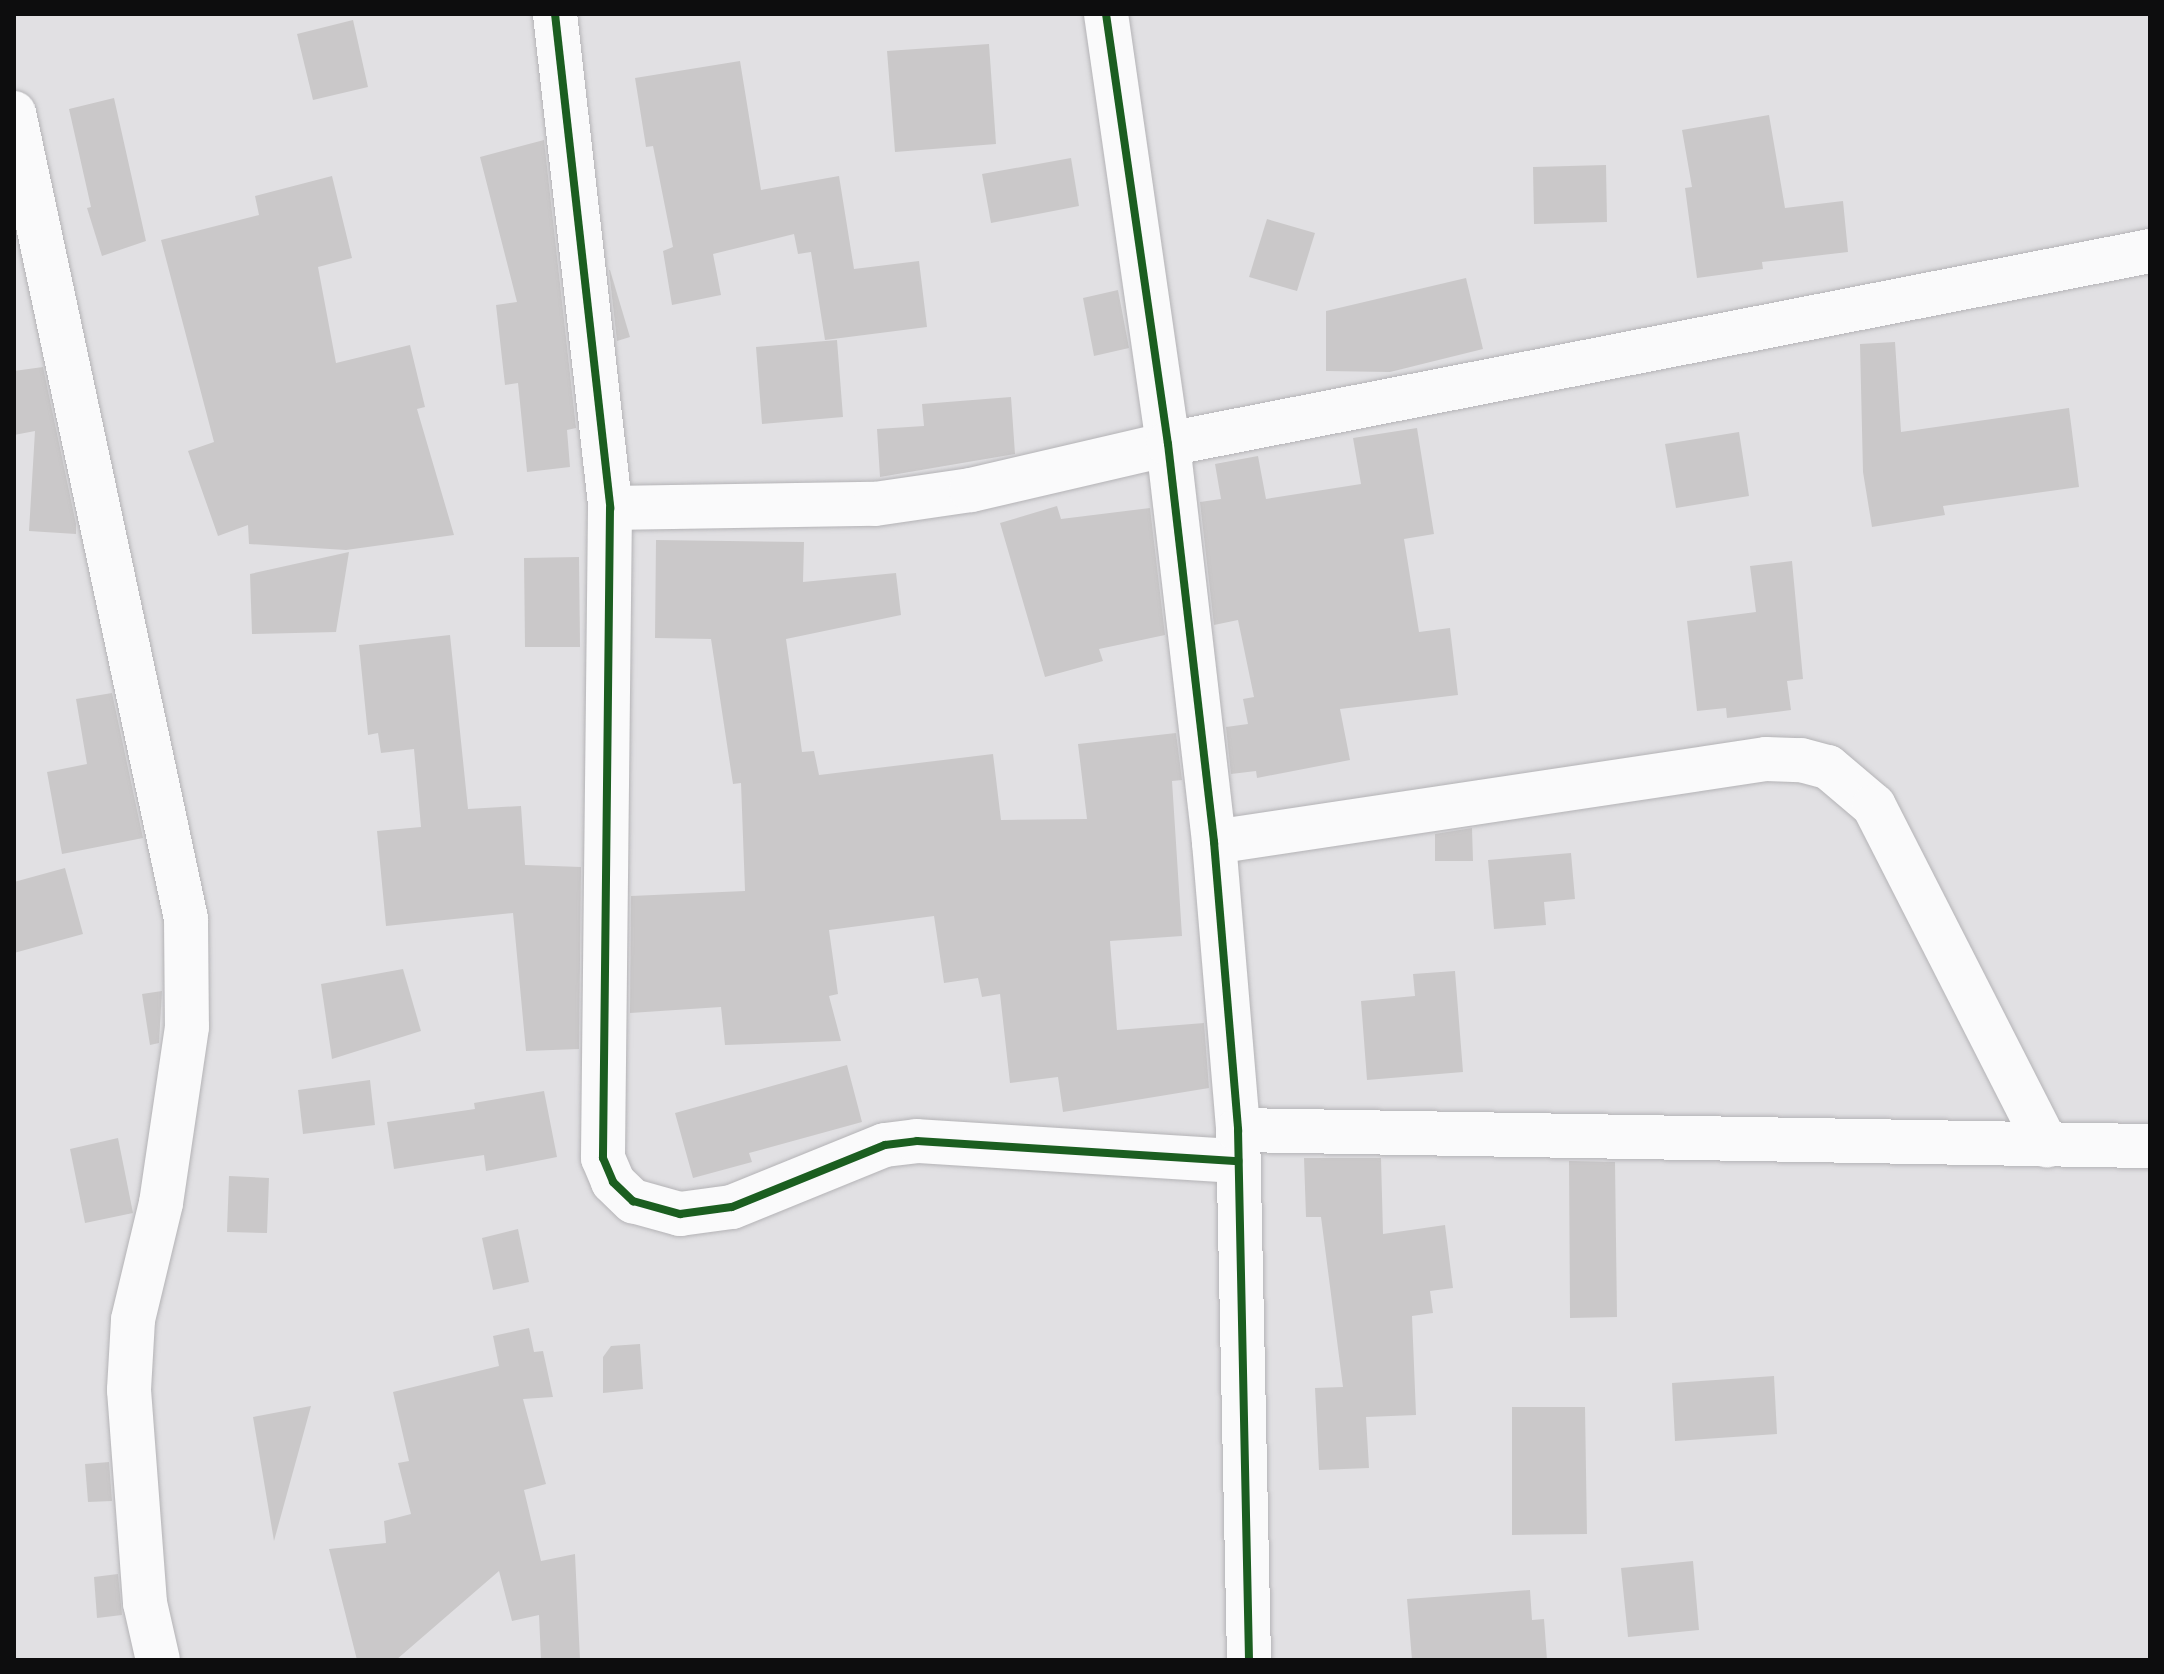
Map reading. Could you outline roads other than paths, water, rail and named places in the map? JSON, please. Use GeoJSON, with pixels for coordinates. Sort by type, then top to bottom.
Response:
{"type":"FeatureCollection","features":[{"type":"Feature","properties":{"kind":"street"},"geometry":{"type":"LineString","coordinates":[[555,14],[610,508],[603,1158],[613,1182],[633,1201],[680,1214],[732,1207],[885,1145],[917,1141],[1238,1146],[2150,1146]]}},
{"type":"Feature","properties":{"kind":"street"},"geometry":{"type":"LineString","coordinates":[[1106,14],[1168,444],[1214,842],[1238,1146],[1249,1660]]}},
{"type":"Feature","properties":{"kind":"street"},"geometry":{"type":"LineString","coordinates":[[14,113],[186,919],[187,1027],[161,1203],[133,1320],[129,1390],[145,1603],[158,1660]]}},
{"type":"Feature","properties":{"kind":"street"},"geometry":{"type":"LineString","coordinates":[[610,508],[875,504],[971,490],[1168,444],[2150,251]]}},
{"type":"Feature","properties":{"kind":"street"},"geometry":{"type":"LineString","coordinates":[[1214,842],[1766,759],[1801,760],[1828,767],[1874,806],[2047,1145]]}}]}
